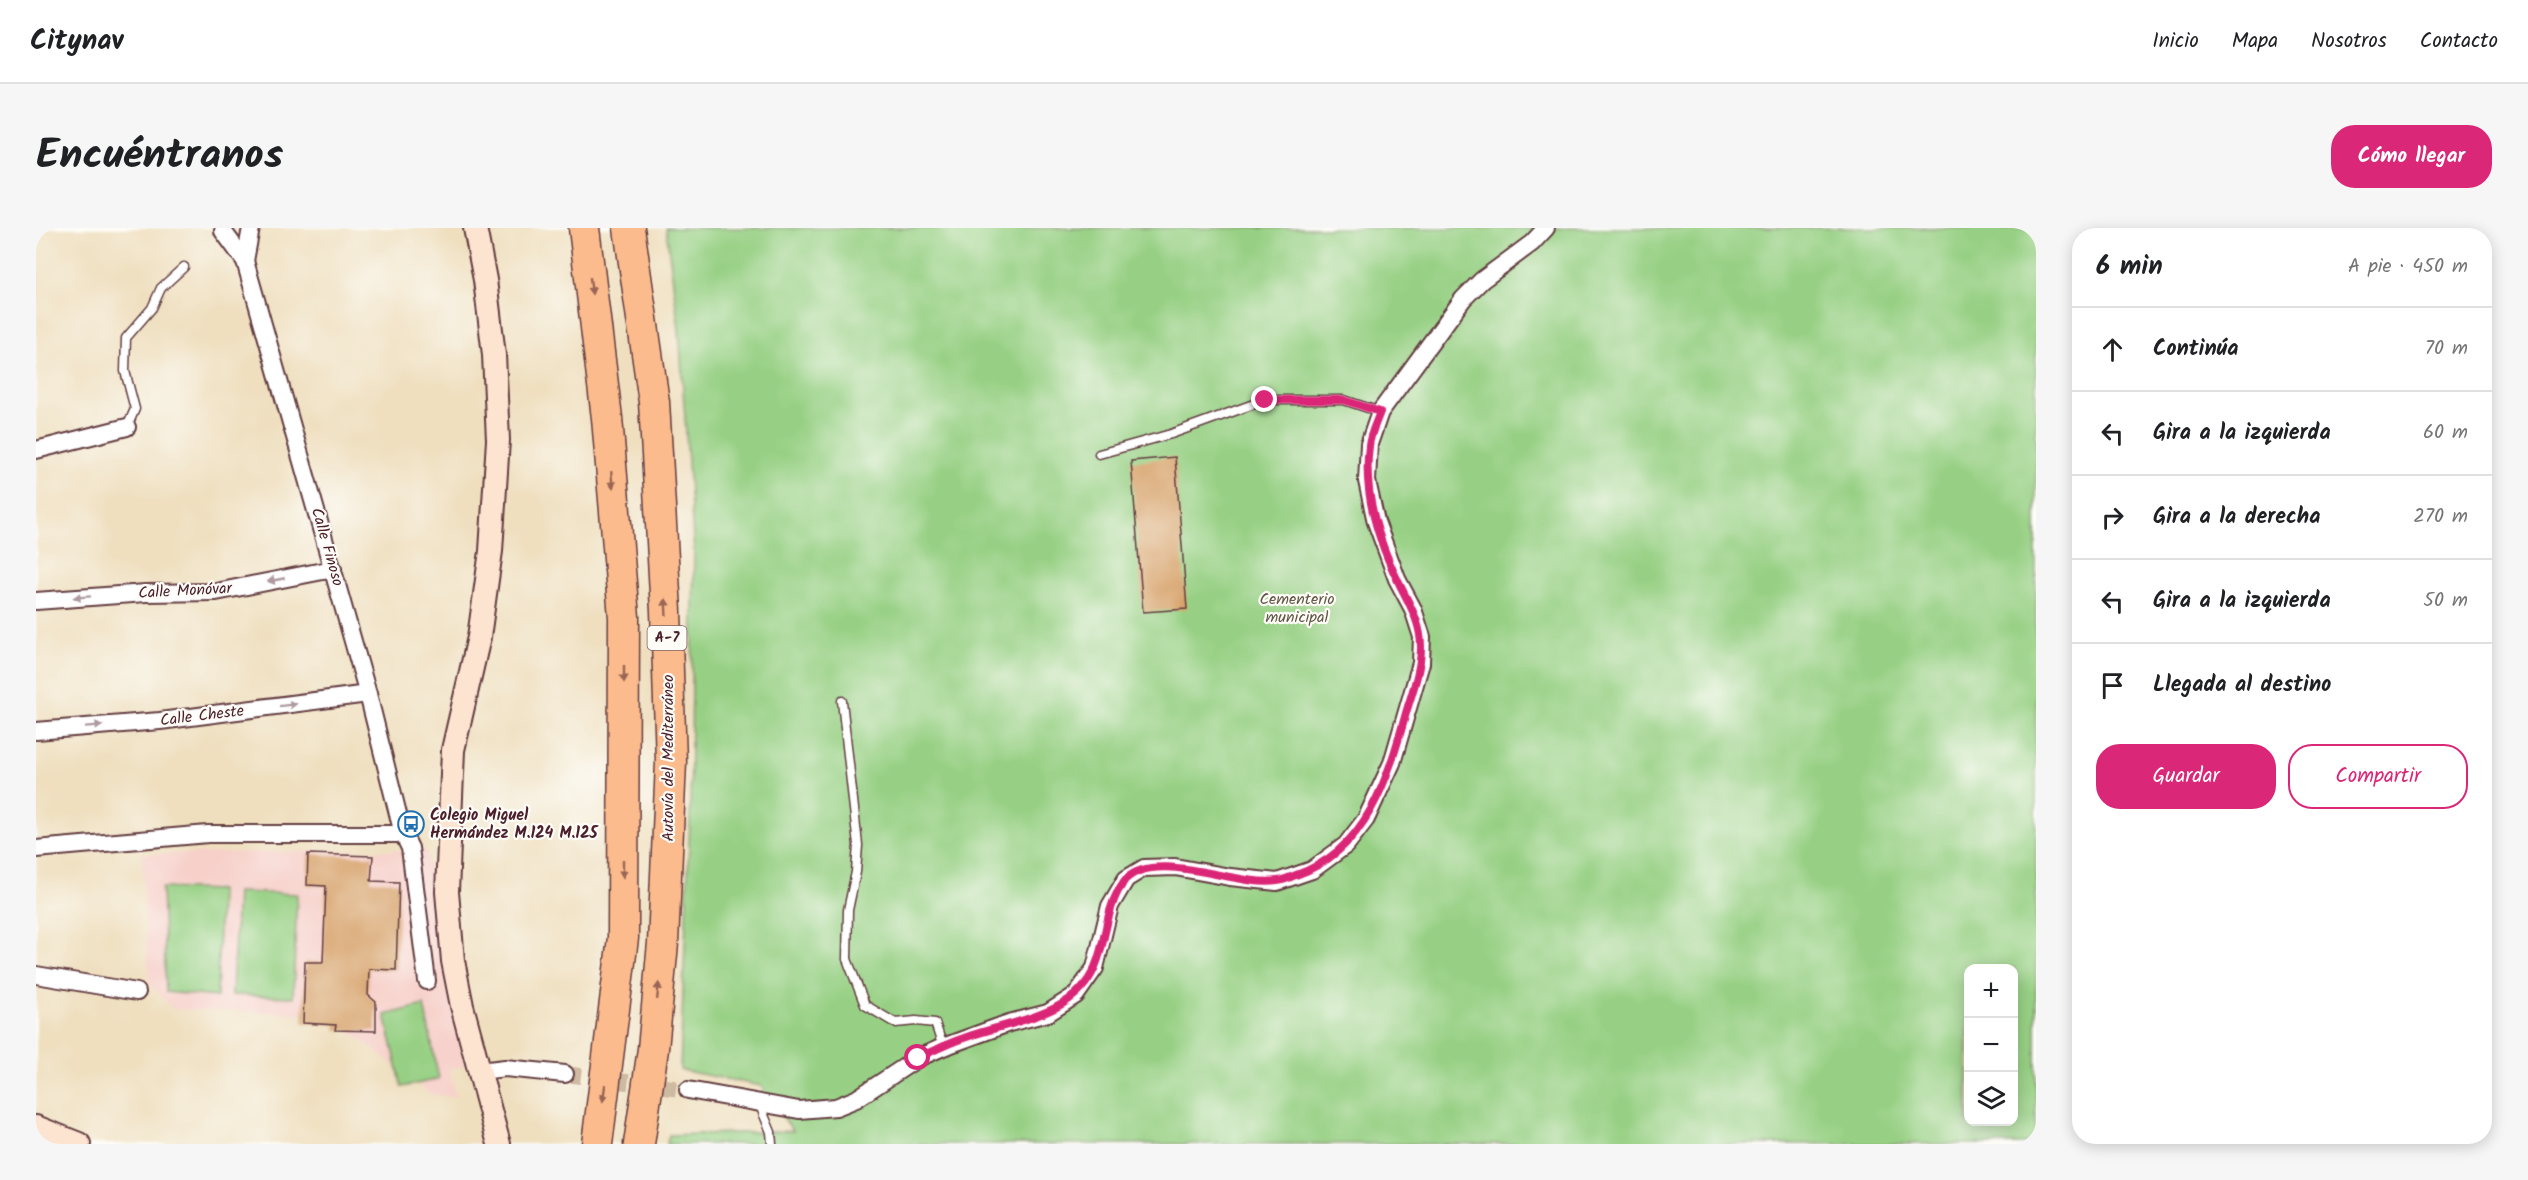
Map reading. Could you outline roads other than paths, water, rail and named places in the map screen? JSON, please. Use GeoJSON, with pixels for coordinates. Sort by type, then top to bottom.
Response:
{"type":"FeatureCollection","features":[{"type":"Feature","properties":{"kind":"highway","name":"A-7"},"geometry":{"type":"LineString","coordinates":[[584,228],[607,418],[624,617],[623,938],[597,1144]]}},
{"type":"Feature","properties":{"kind":"highway","name":"Autovía del Mediterráneo"},"geometry":{"type":"LineString","coordinates":[[629,228],[654,402],[666,611],[671,762],[663,943],[653,1049],[639,1144]]}},
{"type":"Feature","properties":{"kind":"highway"},"geometry":{"type":"LineString","coordinates":[[651,228],[654,402]]}},
{"type":"Feature","properties":{"kind":"street"},"geometry":{"type":"LineString","coordinates":[[218,229],[240,228]]}},
{"type":"Feature","properties":{"kind":"street","name":"Calle Finoso"},"geometry":{"type":"LineString","coordinates":[[245,261],[251,228]]}},
{"type":"Feature","properties":{"kind":"street"},"geometry":{"type":"LineString","coordinates":[[475,228],[485,280],[494,355],[498,440],[491,551],[479,637],[453,750],[447,892],[453,961],[499,1144]]}},
{"type":"Feature","properties":{"kind":"street"},"geometry":{"type":"LineString","coordinates":[[688,1090],[799,1110],[836,1107],[856,1099],[918,1058],[1008,1023],[1048,1013],[1076,995],[1095,968],[1110,906],[1126,879],[1144,868],[1175,867],[1230,877],[1277,882],[1312,870],[1346,845],[1366,819],[1392,763],[1421,663],[1422,637],[1413,609],[1397,579],[1376,522],[1367,481],[1369,444],[1380,412],[1463,298],[1482,280],[1532,243],[1546,228]]}},
{"type":"Feature","properties":{"kind":"street","name":"Calle Finoso"},"geometry":{"type":"LineString","coordinates":[[218,229],[245,261],[368,694],[406,841],[427,981]]}},
{"type":"Feature","properties":{"kind":"street"},"geometry":{"type":"LineString","coordinates":[[36,450],[127,427]]}},
{"type":"Feature","properties":{"kind":"street","name":"Calle Monóvar"},"geometry":{"type":"LineString","coordinates":[[36,601],[146,593],[216,592],[333,569]]}},
{"type":"Feature","properties":{"kind":"street","name":"Calle Cheste"},"geometry":{"type":"LineString","coordinates":[[36,731],[160,721],[368,694]]}},
{"type":"Feature","properties":{"kind":"street"},"geometry":{"type":"LineString","coordinates":[[36,849],[208,834],[406,841]]}},
{"type":"Feature","properties":{"kind":"street"},"geometry":{"type":"LineString","coordinates":[[36,975],[137,992]]}},
{"type":"Feature","properties":{"kind":"street"},"geometry":{"type":"LineString","coordinates":[[480,1071],[505,1068],[566,1074]]}},
{"type":"Feature","properties":{"kind":"street"},"geometry":{"type":"LineString","coordinates":[[36,1126],[79,1144]]}},
{"type":"Feature","properties":{"kind":"lane"},"geometry":{"type":"LineString","coordinates":[[127,427],[135,409],[125,371],[126,338],[152,308],[161,288],[184,267]]}},
{"type":"Feature","properties":{"kind":"lane"},"geometry":{"type":"LineString","coordinates":[[1099,454],[1171,434],[1265,400],[1344,400],[1380,412]]}},
{"type":"Feature","properties":{"kind":"lane"},"geometry":{"type":"LineString","coordinates":[[842,701],[858,845],[856,872],[848,910],[847,959],[866,1005],[895,1023],[916,1021],[935,1023],[943,1047]]}},
{"type":"Feature","properties":{"kind":"lane"},"geometry":{"type":"LineString","coordinates":[[759,1103],[771,1132],[772,1144]]}},
{"type":"Feature","properties":{"kind":"tunnel"},"geometry":{"type":"LineString","coordinates":[[565,1074],[688,1090]]}},
{"type":"Feature","properties":{"kind":"place","name":"Colegio Miguel Hermández M.124 M.125"},"geometry":{"type":"Point","coordinates":[411,824]}},
{"type":"Feature","properties":{"kind":"park label","name":"Cementerio municipal"},"geometry":{"type":"Point","coordinates":[1297,608]}}]}
